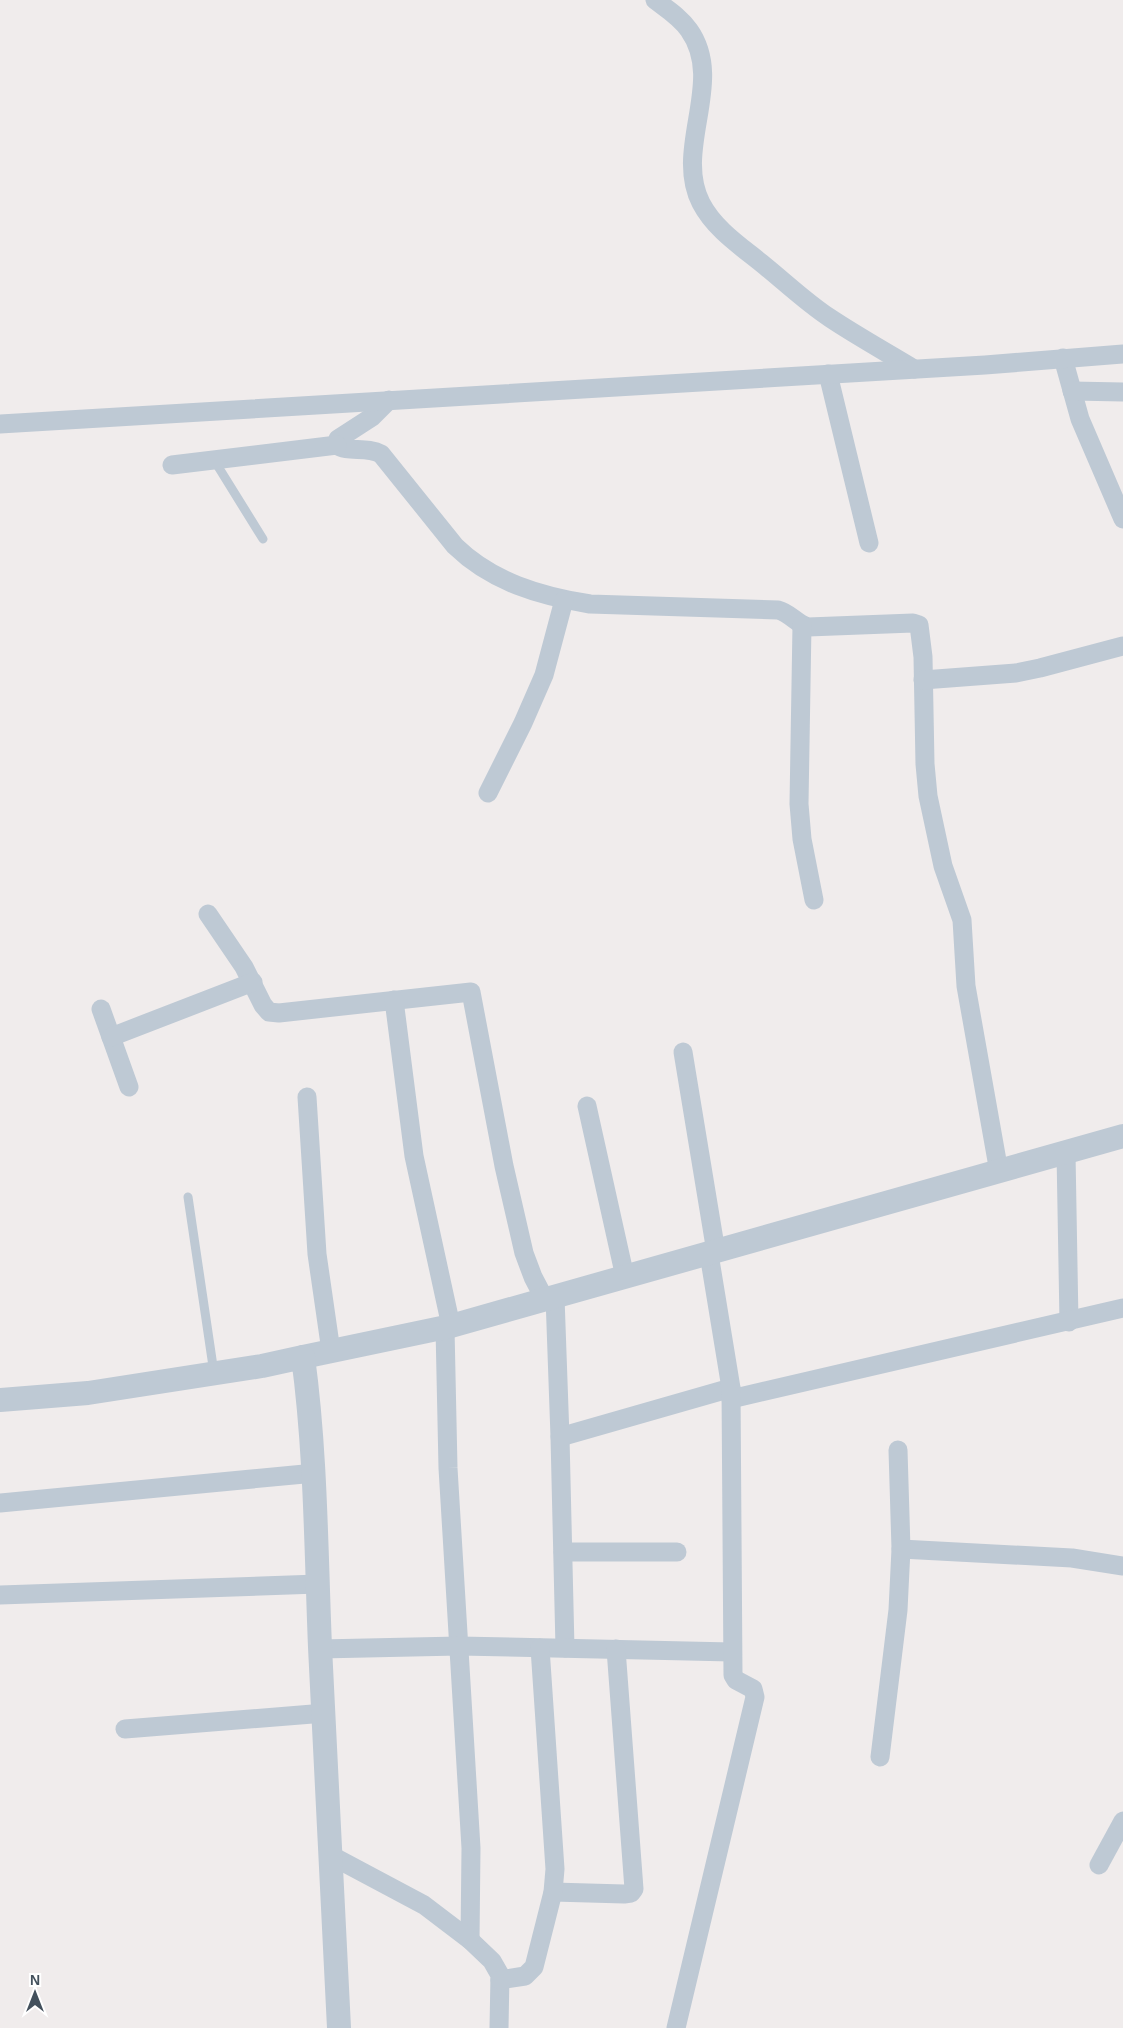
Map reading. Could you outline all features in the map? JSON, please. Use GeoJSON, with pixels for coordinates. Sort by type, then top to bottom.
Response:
{"type":"FeatureCollection","features":[{"type":"Feature","properties":{"kind":"street"},"geometry":{"type":"LineString","coordinates":[[655,0],[680,19],[688,28],[700,52],[702,85],[692,168],[701,202],[712,221],[732,240],[829,317],[914,369]]}},
{"type":"Feature","properties":{"kind":"street"},"geometry":{"type":"LineString","coordinates":[[0,424],[914,369],[1123,354]]}},
{"type":"Feature","properties":{"kind":"street"},"geometry":{"type":"LineString","coordinates":[[1063,358],[1080,419],[1123,519]]}},
{"type":"Feature","properties":{"kind":"street"},"geometry":{"type":"LineString","coordinates":[[828,374],[869,543]]}},
{"type":"Feature","properties":{"kind":"street"},"geometry":{"type":"LineString","coordinates":[[1072,391],[1123,392]]}},
{"type":"Feature","properties":{"kind":"street"},"geometry":{"type":"LineString","coordinates":[[337,445],[338,438],[372,416],[389,400]]}},
{"type":"Feature","properties":{"kind":"street"},"geometry":{"type":"LineString","coordinates":[[172,465],[337,445],[342,448],[370,449],[381,454],[455,546],[481,568],[502,580],[564,600],[590,604],[633,606],[769,609],[783,611],[802,626],[811,627],[917,624],[921,629],[925,764],[928,796],[943,866],[962,920],[966,986],[999,1172]]}},
{"type":"Feature","properties":{"kind":"street"},"geometry":{"type":"LineString","coordinates":[[488,793],[523,723],[544,675],[564,600]]}},
{"type":"Feature","properties":{"kind":"street"},"geometry":{"type":"LineString","coordinates":[[802,626],[799,804],[802,839],[814,900]]}},
{"type":"Feature","properties":{"kind":"street"},"geometry":{"type":"LineString","coordinates":[[923,680],[1016,673],[1123,646]]}},
{"type":"Feature","properties":{"kind":"street"},"geometry":{"type":"LineString","coordinates":[[208,914],[269,1012],[466,992],[472,994],[504,1166],[524,1253],[533,1277],[550,1298],[560,1437],[565,1648]]}},
{"type":"Feature","properties":{"kind":"street"},"geometry":{"type":"LineString","coordinates":[[111,1037],[252,982]]}},
{"type":"Feature","properties":{"kind":"street"},"geometry":{"type":"LineString","coordinates":[[394,1000],[416,1165],[448,1327],[448,1468],[471,1848],[470,1940]]}},
{"type":"Feature","properties":{"kind":"street"},"geometry":{"type":"LineString","coordinates":[[101,1009],[129,1087]]}},
{"type":"Feature","properties":{"kind":"street"},"geometry":{"type":"LineString","coordinates":[[676,2028],[754,1704],[753,1689],[734,1678],[732,1652],[731,1394],[683,1052]]}},
{"type":"Feature","properties":{"kind":"street"},"geometry":{"type":"LineString","coordinates":[[307,1097],[317,1254],[331,1351]]}},
{"type":"Feature","properties":{"kind":"street"},"geometry":{"type":"LineString","coordinates":[[587,1106],[625,1277]]}},
{"type":"Feature","properties":{"kind":"street"},"geometry":{"type":"LineString","coordinates":[[0,1400],[88,1393],[214,1374],[448,1327],[1123,1136]]}},
{"type":"Feature","properties":{"kind":"street"},"geometry":{"type":"LineString","coordinates":[[1066,1153],[1069,1322]]}},
{"type":"Feature","properties":{"kind":"street"},"geometry":{"type":"LineString","coordinates":[[560,1437],[731,1394],[1069,1322],[1123,1308]]}},
{"type":"Feature","properties":{"kind":"street"},"geometry":{"type":"LineString","coordinates":[[303,1357],[315,1473],[320,1649],[325,1713],[339,2028]]}},
{"type":"Feature","properties":{"kind":"street"},"geometry":{"type":"LineString","coordinates":[[880,1757],[898,1610],[901,1549],[898,1450]]}},
{"type":"Feature","properties":{"kind":"street"},"geometry":{"type":"LineString","coordinates":[[0,1503],[315,1473]]}},
{"type":"Feature","properties":{"kind":"street"},"geometry":{"type":"LineString","coordinates":[[901,1549],[1072,1558],[1123,1566]]}},
{"type":"Feature","properties":{"kind":"street"},"geometry":{"type":"LineString","coordinates":[[563,1552],[677,1552]]}},
{"type":"Feature","properties":{"kind":"street"},"geometry":{"type":"LineString","coordinates":[[0,1595],[318,1584]]}},
{"type":"Feature","properties":{"kind":"street"},"geometry":{"type":"LineString","coordinates":[[320,1649],[459,1646],[732,1652]]}},
{"type":"Feature","properties":{"kind":"street"},"geometry":{"type":"LineString","coordinates":[[500,1980],[525,1976],[534,1967],[554,1892],[555,1869],[540,1648]]}},
{"type":"Feature","properties":{"kind":"street"},"geometry":{"type":"LineString","coordinates":[[554,1892],[624,1894],[631,1893],[634,1889],[616,1649]]}},
{"type":"Feature","properties":{"kind":"street"},"geometry":{"type":"LineString","coordinates":[[124,1729],[325,1713]]}},
{"type":"Feature","properties":{"kind":"street"},"geometry":{"type":"LineString","coordinates":[[1099,1865],[1123,1821]]}},
{"type":"Feature","properties":{"kind":"street"},"geometry":{"type":"LineString","coordinates":[[332,1856],[424,1905],[470,1940],[496,1966],[500,1980],[499,2028]]}},
{"type":"Feature","properties":{"kind":"lane"},"geometry":{"type":"LineString","coordinates":[[214,460],[263,539]]}},
{"type":"Feature","properties":{"kind":"lane"},"geometry":{"type":"LineString","coordinates":[[188,1197],[214,1374]]}}]}
